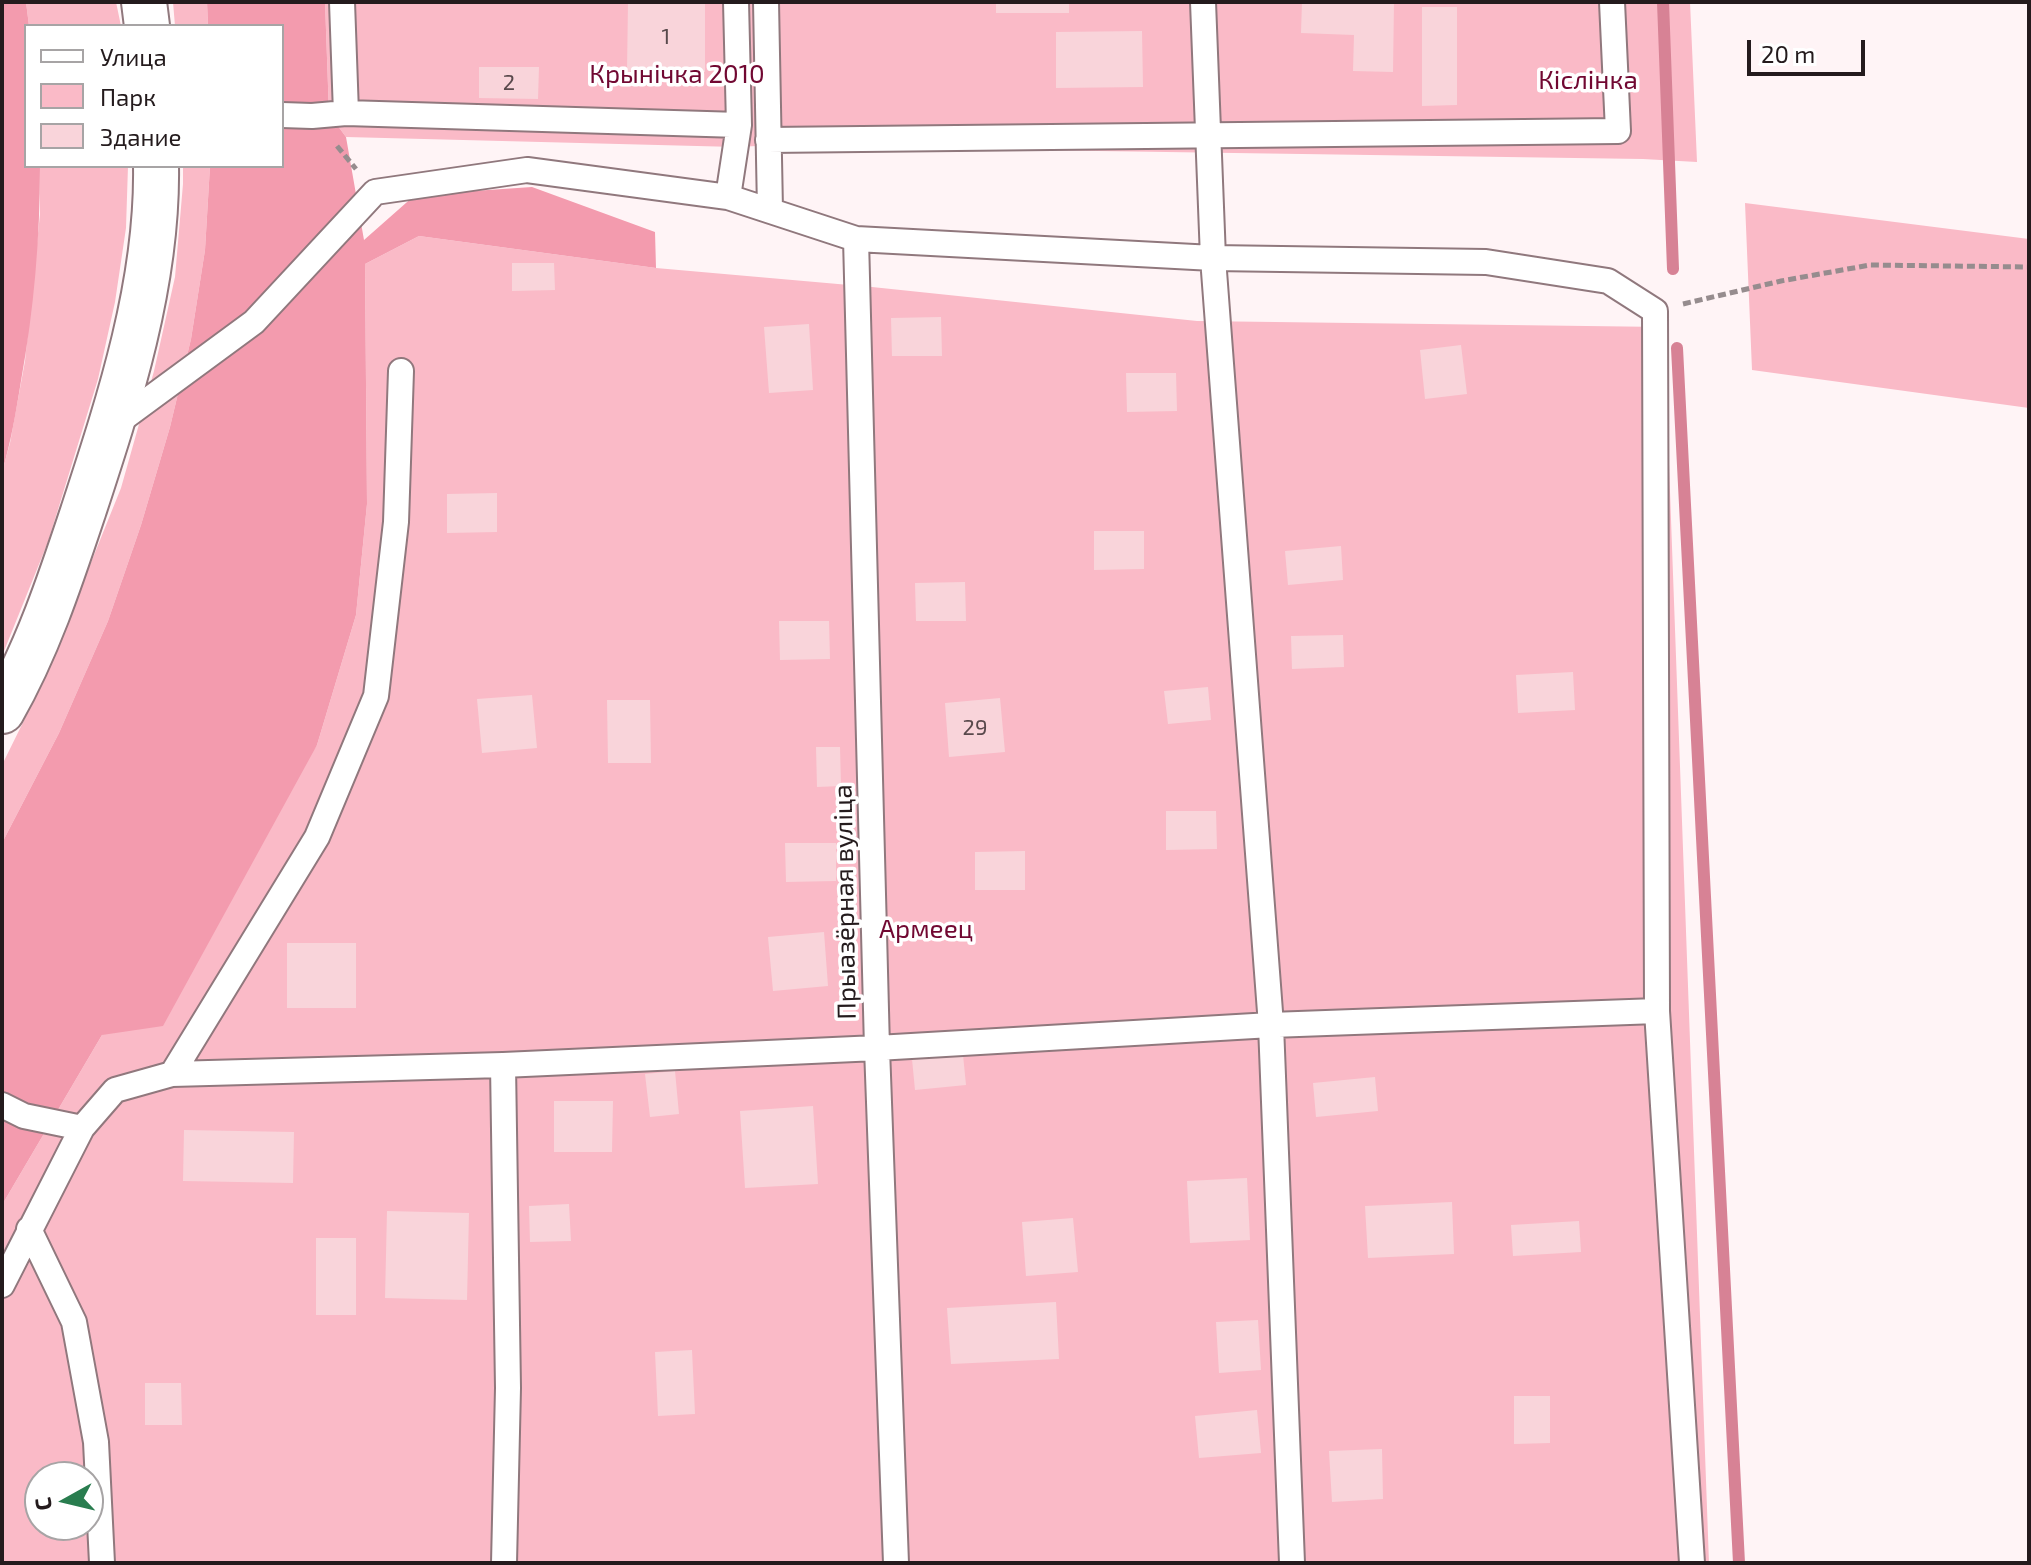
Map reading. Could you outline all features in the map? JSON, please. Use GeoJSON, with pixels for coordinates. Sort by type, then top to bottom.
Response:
{"type":"FeatureCollection","features":[{"type":"Feature","properties":{"kind":"street"},"geometry":{"type":"LineString","coordinates":[[144,2],[147,24]]}},
{"type":"Feature","properties":{"kind":"street"},"geometry":{"type":"LineString","coordinates":[[2,711],[57,589],[111,427],[152,256],[156,168]]}},
{"type":"Feature","properties":{"kind":"lane"},"geometry":{"type":"LineString","coordinates":[[342,2],[346,113]]}},
{"type":"Feature","properties":{"kind":"lane"},"geometry":{"type":"LineString","coordinates":[[728,197],[739,125],[736,2]]}},
{"type":"Feature","properties":{"kind":"lane"},"geometry":{"type":"LineString","coordinates":[[766,2],[770,210]]}},
{"type":"Feature","properties":{"kind":"lane"},"geometry":{"type":"LineString","coordinates":[[1203,2],[1213,258],[1271,1025],[1292,1563]]}},
{"type":"Feature","properties":{"kind":"lane"},"geometry":{"type":"LineString","coordinates":[[768,140],[1618,131],[1612,2]]}},
{"type":"Feature","properties":{"kind":"lane"},"geometry":{"type":"LineString","coordinates":[[284,115],[346,113],[739,125]]}},
{"type":"Feature","properties":{"kind":"lane"},"geometry":{"type":"LineString","coordinates":[[111,427],[254,322],[375,192],[527,170],[728,197],[856,239],[1213,258],[1486,262],[1608,281],[1655,311],[1657,1011],[1692,1563]]}},
{"type":"Feature","properties":{"kind":"lane","name":"Прыазёрная вуліца"},"geometry":{"type":"LineString","coordinates":[[856,239],[877,1048],[896,1563]]}},
{"type":"Feature","properties":{"kind":"lane"},"geometry":{"type":"LineString","coordinates":[[172,1074],[317,837],[376,696],[396,522],[401,371]]}},
{"type":"Feature","properties":{"kind":"lane"},"geometry":{"type":"LineString","coordinates":[[2,1285],[82,1128],[115,1090],[172,1074],[503,1065],[877,1048],[1271,1025],[1657,1011]]}},
{"type":"Feature","properties":{"kind":"lane"},"geometry":{"type":"LineString","coordinates":[[503,1065],[508,1388],[504,1563]]}},
{"type":"Feature","properties":{"kind":"lane"},"geometry":{"type":"LineString","coordinates":[[2,1105],[24,1116],[82,1128]]}},
{"type":"Feature","properties":{"kind":"lane"},"geometry":{"type":"LineString","coordinates":[[29,1229],[74,1322],[96,1442],[102,1563]]}},
{"type":"Feature","properties":{"kind":"path"},"geometry":{"type":"LineString","coordinates":[[312,116],[375,192]]}},
{"type":"Feature","properties":{"kind":"path"},"geometry":{"type":"LineString","coordinates":[[1655,311],[1781,281],[1870,265],[2029,267]]}},
{"type":"Feature","properties":{"kind":"green space"},"geometry":{"type":"Polygon","coordinates":[[[26,2],[116,2],[121,24],[29,24],[26,2]]]}},
{"type":"Feature","properties":{"kind":"green space"},"geometry":{"type":"Polygon","coordinates":[[[173,2],[207,2],[208,24],[175,24],[173,2]]]}},
{"type":"Feature","properties":{"kind":"green space","name":"Кіслінка"},"geometry":{"type":"Polygon","coordinates":[[[325,2],[1690,2],[1697,162],[736,147],[346,137],[329,114],[325,2]]]}},
{"type":"Feature","properties":{"kind":"green space"},"geometry":{"type":"Polygon","coordinates":[[[40,168],[128,168],[126,228],[115,302],[98,379],[48,542],[2,656],[2,472],[25,361],[40,214],[40,168]]]}},
{"type":"Feature","properties":{"kind":"green space"},"geometry":{"type":"Polygon","coordinates":[[[183,168],[210,168],[205,250],[191,339],[170,427],[108,621],[59,733],[2,843],[2,765],[42,684],[121,488],[154,371],[175,277],[183,168]]]}},
{"type":"Feature","properties":{"kind":"green space"},"geometry":{"type":"Polygon","coordinates":[[[1745,203],[2029,239],[2029,408],[1752,370],[1745,203]]]}},
{"type":"Feature","properties":{"kind":"green space","name":"Армеец"},"geometry":{"type":"Polygon","coordinates":[[[419,236],[656,268],[1197,321],[1664,327],[1709,1563],[2,1563],[2,1205],[102,1035],[317,745],[356,615],[367,504],[365,264],[419,236]]]}},
{"type":"Feature","properties":{"kind":"shaded area"},"geometry":{"type":"Polygon","coordinates":[[[2,2],[26,2],[29,24],[24,24],[24,168],[40,168],[37,247],[29,327],[15,416],[2,472],[2,2]]]}},
{"type":"Feature","properties":{"kind":"shaded area"},"geometry":{"type":"Polygon","coordinates":[[[207,2],[325,2],[329,114],[346,137],[364,240],[415,195],[532,187],[655,232],[656,268],[419,236],[365,264],[367,504],[356,615],[317,745],[163,1026],[102,1035],[2,1205],[2,843],[59,733],[108,621],[141,525],[170,427],[191,339],[205,250],[210,168],[284,168],[284,24],[208,24],[207,2]]]}},
{"type":"Feature","properties":{"kind":"building"},"geometry":{"type":"Polygon","coordinates":[[[628,2],[705,2],[705,72],[627,71],[628,2]]]}},
{"type":"Feature","properties":{"kind":"building"},"geometry":{"type":"Polygon","coordinates":[[[996,2],[1069,2],[1069,13],[996,13],[996,2]]]}},
{"type":"Feature","properties":{"kind":"building"},"geometry":{"type":"Polygon","coordinates":[[[1302,2],[1394,2],[1393,72],[1353,71],[1354,35],[1301,33],[1302,2]]]}},
{"type":"Feature","properties":{"kind":"building"},"geometry":{"type":"Polygon","coordinates":[[[1422,7],[1457,7],[1457,105],[1422,106],[1422,7]]]}},
{"type":"Feature","properties":{"kind":"building"},"geometry":{"type":"Polygon","coordinates":[[[1142,31],[1143,87],[1056,88],[1056,32],[1142,31]]]}},
{"type":"Feature","properties":{"kind":"building"},"geometry":{"type":"Polygon","coordinates":[[[479,67],[539,67],[538,99],[479,98],[479,67]]]}},
{"type":"Feature","properties":{"kind":"building"},"geometry":{"type":"Polygon","coordinates":[[[512,263],[554,263],[555,290],[512,291],[512,263]]]}},
{"type":"Feature","properties":{"kind":"building"},"geometry":{"type":"Polygon","coordinates":[[[941,317],[942,356],[892,356],[891,318],[941,317]]]}},
{"type":"Feature","properties":{"kind":"building"},"geometry":{"type":"Polygon","coordinates":[[[809,324],[813,390],[769,393],[764,327],[809,324]]]}},
{"type":"Feature","properties":{"kind":"building"},"geometry":{"type":"Polygon","coordinates":[[[1461,345],[1467,394],[1425,399],[1420,350],[1461,345]]]}},
{"type":"Feature","properties":{"kind":"building"},"geometry":{"type":"Polygon","coordinates":[[[1126,373],[1176,373],[1177,411],[1127,412],[1126,373]]]}},
{"type":"Feature","properties":{"kind":"building"},"geometry":{"type":"Polygon","coordinates":[[[497,493],[497,532],[447,533],[447,494],[497,493]]]}},
{"type":"Feature","properties":{"kind":"building"},"geometry":{"type":"Polygon","coordinates":[[[1094,531],[1144,531],[1144,569],[1094,570],[1094,531]]]}},
{"type":"Feature","properties":{"kind":"building"},"geometry":{"type":"Polygon","coordinates":[[[1341,546],[1343,580],[1288,585],[1285,551],[1341,546]]]}},
{"type":"Feature","properties":{"kind":"building"},"geometry":{"type":"Polygon","coordinates":[[[965,582],[966,621],[916,621],[915,583],[965,582]]]}},
{"type":"Feature","properties":{"kind":"building"},"geometry":{"type":"Polygon","coordinates":[[[779,621],[829,621],[830,659],[780,660],[779,621]]]}},
{"type":"Feature","properties":{"kind":"building"},"geometry":{"type":"Polygon","coordinates":[[[1343,635],[1344,667],[1292,669],[1291,636],[1343,635]]]}},
{"type":"Feature","properties":{"kind":"building"},"geometry":{"type":"Polygon","coordinates":[[[1573,672],[1575,710],[1518,713],[1516,675],[1573,672]]]}},
{"type":"Feature","properties":{"kind":"building"},"geometry":{"type":"Polygon","coordinates":[[[1208,687],[1211,720],[1168,724],[1164,691],[1208,687]]]}},
{"type":"Feature","properties":{"kind":"building"},"geometry":{"type":"Polygon","coordinates":[[[532,695],[537,748],[482,753],[477,699],[532,695]]]}},
{"type":"Feature","properties":{"kind":"building"},"geometry":{"type":"Polygon","coordinates":[[[1000,698],[1005,752],[949,757],[945,703],[1000,698]]]}},
{"type":"Feature","properties":{"kind":"building"},"geometry":{"type":"Polygon","coordinates":[[[607,700],[650,700],[651,763],[608,763],[607,700]]]}},
{"type":"Feature","properties":{"kind":"building"},"geometry":{"type":"Polygon","coordinates":[[[816,747],[840,747],[841,786],[817,787],[816,747]]]}},
{"type":"Feature","properties":{"kind":"building"},"geometry":{"type":"Polygon","coordinates":[[[1166,811],[1216,811],[1217,849],[1166,850],[1166,811]]]}},
{"type":"Feature","properties":{"kind":"building"},"geometry":{"type":"Polygon","coordinates":[[[785,843],[836,843],[836,881],[786,882],[785,843]]]}},
{"type":"Feature","properties":{"kind":"building"},"geometry":{"type":"Polygon","coordinates":[[[1025,851],[1025,890],[975,890],[975,852],[1025,851]]]}},
{"type":"Feature","properties":{"kind":"building"},"geometry":{"type":"Polygon","coordinates":[[[824,932],[828,986],[773,991],[768,937],[824,932]]]}},
{"type":"Feature","properties":{"kind":"building"},"geometry":{"type":"Polygon","coordinates":[[[287,943],[356,943],[356,1008],[287,1008],[287,943]]]}},
{"type":"Feature","properties":{"kind":"building"},"geometry":{"type":"Polygon","coordinates":[[[963,1055],[966,1085],[915,1090],[912,1059],[963,1055]]]}},
{"type":"Feature","properties":{"kind":"building"},"geometry":{"type":"Polygon","coordinates":[[[675,1071],[679,1114],[650,1117],[645,1074],[675,1071]]]}},
{"type":"Feature","properties":{"kind":"building"},"geometry":{"type":"Polygon","coordinates":[[[1375,1077],[1378,1111],[1316,1117],[1313,1083],[1375,1077]]]}},
{"type":"Feature","properties":{"kind":"building"},"geometry":{"type":"Polygon","coordinates":[[[554,1101],[613,1101],[612,1152],[554,1152],[554,1101]]]}},
{"type":"Feature","properties":{"kind":"building"},"geometry":{"type":"Polygon","coordinates":[[[813,1106],[818,1184],[745,1188],[740,1111],[813,1106]]]}},
{"type":"Feature","properties":{"kind":"building"},"geometry":{"type":"Polygon","coordinates":[[[184,1130],[294,1132],[293,1183],[183,1181],[184,1130]]]}},
{"type":"Feature","properties":{"kind":"building"},"geometry":{"type":"Polygon","coordinates":[[[1247,1178],[1250,1240],[1190,1243],[1187,1181],[1247,1178]]]}},
{"type":"Feature","properties":{"kind":"building"},"geometry":{"type":"Polygon","coordinates":[[[1452,1202],[1454,1254],[1368,1258],[1365,1206],[1452,1202]]]}},
{"type":"Feature","properties":{"kind":"building"},"geometry":{"type":"Polygon","coordinates":[[[569,1204],[571,1241],[530,1242],[529,1206],[569,1204]]]}},
{"type":"Feature","properties":{"kind":"building"},"geometry":{"type":"Polygon","coordinates":[[[387,1211],[469,1213],[467,1300],[385,1298],[387,1211]]]}},
{"type":"Feature","properties":{"kind":"building"},"geometry":{"type":"Polygon","coordinates":[[[1073,1218],[1078,1272],[1026,1276],[1022,1222],[1073,1218]]]}},
{"type":"Feature","properties":{"kind":"building"},"geometry":{"type":"Polygon","coordinates":[[[1579,1221],[1581,1252],[1513,1256],[1511,1225],[1579,1221]]]}},
{"type":"Feature","properties":{"kind":"building"},"geometry":{"type":"Polygon","coordinates":[[[316,1238],[356,1238],[356,1315],[316,1315],[316,1238]]]}},
{"type":"Feature","properties":{"kind":"building"},"geometry":{"type":"Polygon","coordinates":[[[1056,1302],[1059,1359],[951,1364],[947,1308],[1056,1302]]]}},
{"type":"Feature","properties":{"kind":"building"},"geometry":{"type":"Polygon","coordinates":[[[1258,1320],[1261,1370],[1219,1373],[1216,1322],[1258,1320]]]}},
{"type":"Feature","properties":{"kind":"building"},"geometry":{"type":"Polygon","coordinates":[[[692,1350],[695,1414],[658,1416],[655,1352],[692,1350]]]}},
{"type":"Feature","properties":{"kind":"building"},"geometry":{"type":"Polygon","coordinates":[[[145,1383],[181,1383],[182,1425],[145,1425],[145,1383]]]}},
{"type":"Feature","properties":{"kind":"building"},"geometry":{"type":"Polygon","coordinates":[[[1514,1396],[1550,1396],[1550,1443],[1514,1444],[1514,1396]]]}},
{"type":"Feature","properties":{"kind":"building"},"geometry":{"type":"Polygon","coordinates":[[[1257,1410],[1261,1453],[1199,1458],[1195,1416],[1257,1410]]]}},
{"type":"Feature","properties":{"kind":"building"},"geometry":{"type":"Polygon","coordinates":[[[1382,1449],[1383,1499],[1332,1502],[1329,1451],[1382,1449]]]}},
{"type":"Feature","properties":{"kind":"waterway"},"geometry":{"type":"LineString","coordinates":[[1663,2],[1673,269]]}},
{"type":"Feature","properties":{"kind":"waterway"},"geometry":{"type":"LineString","coordinates":[[1677,348],[1739,1563]]}},
{"type":"Feature","properties":{"kind":"park label","name":"Крынічка 2010"},"geometry":{"type":"Point","coordinates":[677,74]}}]}
